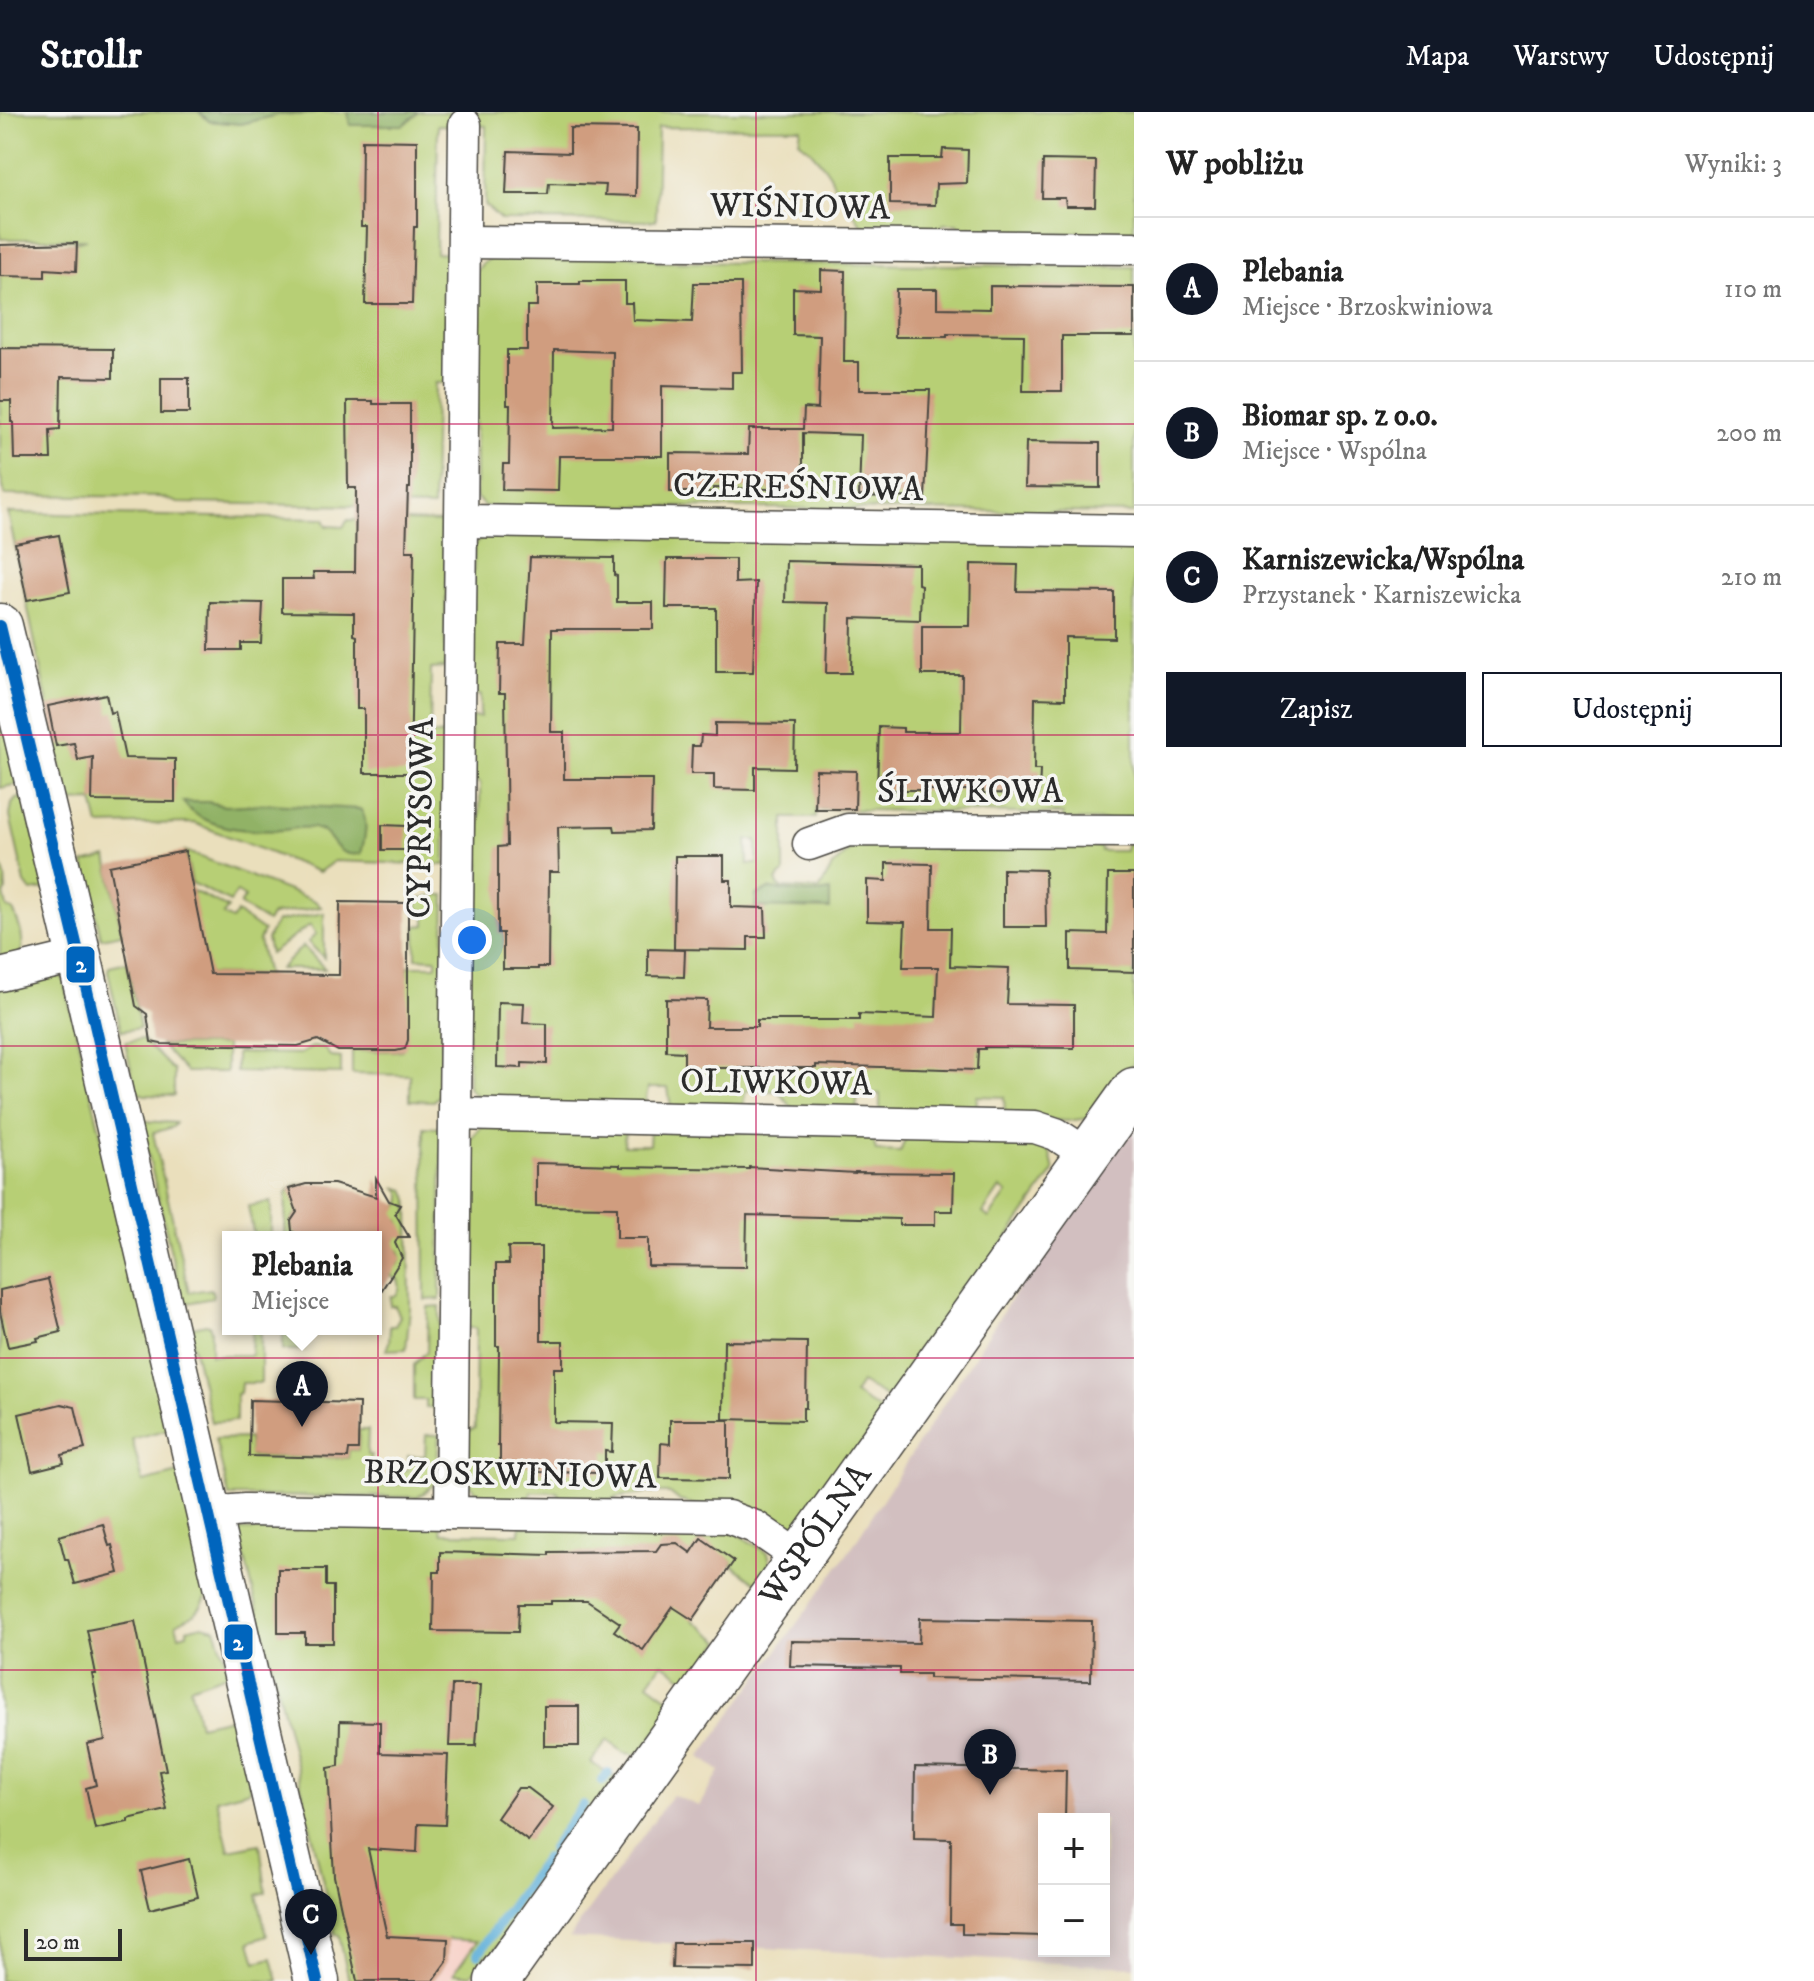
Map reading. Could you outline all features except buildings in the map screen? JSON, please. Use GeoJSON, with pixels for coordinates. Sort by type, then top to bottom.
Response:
{"type":"FeatureCollection","features":[{"type":"Feature","properties":{"kind":"street","name":"CYPRYSOWA"},"geometry":{"type":"LineString","coordinates":[[451,1512],[465,125]]}},
{"type":"Feature","properties":{"kind":"street","name":"WIŚNIOWA"},"geometry":{"type":"LineString","coordinates":[[465,242],[1134,248]]}},
{"type":"Feature","properties":{"kind":"street","name":"CZEREŚNIOWA"},"geometry":{"type":"LineString","coordinates":[[462,521],[1134,531]]}},
{"type":"Feature","properties":{"kind":"street"},"geometry":{"type":"LineString","coordinates":[[0,626],[317,1981]]}},
{"type":"Feature","properties":{"kind":"street","name":"ŚLIWKOWA"},"geometry":{"type":"LineString","coordinates":[[809,844],[848,830],[1134,831]]}},
{"type":"Feature","properties":{"kind":"street"},"geometry":{"type":"LineString","coordinates":[[0,975],[79,956]]}},
{"type":"Feature","properties":{"kind":"street","name":"WSPÓLNA"},"geometry":{"type":"LineString","coordinates":[[497,1981],[1134,1090]]}},
{"type":"Feature","properties":{"kind":"street","name":"OLIWKOWA"},"geometry":{"type":"LineString","coordinates":[[456,1114],[1035,1127],[1056,1134],[1088,1155]]}},
{"type":"Feature","properties":{"kind":"street","name":"BRZOSKWINIOWA"},"geometry":{"type":"LineString","coordinates":[[208,1513],[245,1510],[728,1517],[755,1527],[800,1558]]}},
{"type":"Feature","properties":{"kind":"shaded area"},"geometry":{"type":"Polygon","coordinates":[[[1134,1125],[1134,1967],[569,1938],[672,1795],[699,1806],[720,1771],[700,1757],[848,1553],[1076,1198],[1134,1125]]]}},
{"type":"Feature","properties":{"kind":"shaded area"},"geometry":{"type":"Polygon","coordinates":[[[448,1939],[477,1941],[448,1981],[433,1981],[447,1962],[448,1939]]]}},
{"type":"Feature","properties":{"kind":"green space"},"geometry":{"type":"Polygon","coordinates":[[[0,112],[199,112],[209,121],[241,124],[277,115],[348,112],[350,125],[403,125],[419,112],[1134,112],[1134,236],[966,232],[958,224],[943,224],[939,231],[875,232],[857,219],[824,166],[799,141],[801,128],[658,127],[656,221],[501,220],[485,205],[486,126],[438,125],[436,253],[450,254],[448,383],[435,383],[433,507],[178,503],[161,497],[5,495],[0,475],[0,259],[87,239],[0,239],[0,112]]]}},
{"type":"Feature","properties":{"kind":"green space"},"geometry":{"type":"Polygon","coordinates":[[[199,112],[316,112],[277,115],[241,124],[209,121],[199,112]]]}},
{"type":"Feature","properties":{"kind":"green space"},"geometry":{"type":"Polygon","coordinates":[[[348,112],[419,112],[403,125],[350,125],[348,112]]]}},
{"type":"Feature","properties":{"kind":"green space"},"geometry":{"type":"Polygon","coordinates":[[[495,255],[656,256],[656,262],[1134,267],[1134,513],[598,506],[594,513],[484,506],[476,497],[474,275],[482,264],[495,255]]]}},
{"type":"Feature","properties":{"kind":"green space"},"geometry":{"type":"Polygon","coordinates":[[[8,513],[324,519],[327,526],[343,527],[348,520],[447,522],[445,668],[431,669],[430,734],[445,735],[445,865],[334,861],[319,872],[194,823],[99,825],[93,801],[68,802],[8,513]]]}},
{"type":"Feature","properties":{"kind":"green space"},"geometry":{"type":"Polygon","coordinates":[[[488,533],[1134,546],[1134,821],[1063,820],[1063,814],[816,809],[816,818],[784,818],[784,873],[776,880],[782,888],[819,890],[832,867],[855,845],[933,843],[933,849],[953,849],[953,842],[1100,846],[1101,851],[1125,851],[1126,844],[1134,844],[1134,1063],[1098,1113],[1089,1118],[1067,1121],[1005,1117],[1004,1097],[977,1096],[976,1116],[880,1114],[880,1094],[858,1093],[856,1112],[796,1112],[778,1091],[746,1090],[742,1110],[671,1108],[668,1088],[648,1088],[644,1108],[488,1102],[472,1092],[468,1087],[468,896],[480,896],[480,783],[474,781],[470,717],[480,717],[480,695],[470,695],[474,545],[488,533]],[[747,840],[748,864],[757,864],[757,840],[747,840]]]}},
{"type":"Feature","properties":{"kind":"green space"},"geometry":{"type":"Polygon","coordinates":[[[0,690],[18,784],[0,788],[0,690]]]}},
{"type":"Feature","properties":{"kind":"green space"},"geometry":{"type":"Polygon","coordinates":[[[25,797],[47,889],[31,891],[25,883],[10,816],[12,804],[16,799],[25,797]]]}},
{"type":"Feature","properties":{"kind":"green space"},"geometry":{"type":"Polygon","coordinates":[[[183,802],[360,809],[366,825],[361,854],[345,853],[320,830],[256,830],[215,824],[183,802]]]}},
{"type":"Feature","properties":{"kind":"green space"},"geometry":{"type":"Polygon","coordinates":[[[185,851],[315,901],[321,907],[272,915],[267,922],[240,905],[245,897],[237,892],[230,902],[192,883],[185,851]]]}},
{"type":"Feature","properties":{"kind":"green space"},"geometry":{"type":"Polygon","coordinates":[[[107,857],[122,934],[101,938],[84,863],[107,857]]]}},
{"type":"Feature","properties":{"kind":"green space"},"geometry":{"type":"Polygon","coordinates":[[[0,861],[5,876],[7,908],[13,910],[22,946],[19,957],[0,962],[0,861]]]}},
{"type":"Feature","properties":{"kind":"green space"},"geometry":{"type":"Polygon","coordinates":[[[769,889],[807,893],[830,891],[830,909],[755,907],[756,895],[769,889]]]}},
{"type":"Feature","properties":{"kind":"green space"},"geometry":{"type":"Polygon","coordinates":[[[193,891],[228,908],[223,915],[232,920],[237,913],[263,931],[259,941],[267,975],[179,974],[193,891]]]}},
{"type":"Feature","properties":{"kind":"green space"},"geometry":{"type":"Polygon","coordinates":[[[445,895],[441,1093],[434,1101],[410,1100],[410,1075],[352,1074],[352,1051],[402,1050],[408,966],[436,966],[436,959],[416,958],[416,926],[425,925],[425,911],[418,910],[417,900],[445,895]]]}},
{"type":"Feature","properties":{"kind":"green space"},"geometry":{"type":"Polygon","coordinates":[[[324,913],[324,958],[308,942],[316,934],[310,925],[270,954],[267,939],[276,922],[324,913]]]}},
{"type":"Feature","properties":{"kind":"green space"},"geometry":{"type":"Polygon","coordinates":[[[303,946],[325,969],[280,969],[303,946]]]}},
{"type":"Feature","properties":{"kind":"green space"},"geometry":{"type":"Polygon","coordinates":[[[127,962],[140,1028],[121,1031],[108,971],[109,966],[127,962]]]}},
{"type":"Feature","properties":{"kind":"green space"},"geometry":{"type":"Polygon","coordinates":[[[58,976],[63,978],[172,1428],[132,1439],[143,1482],[179,1473],[209,1592],[196,1612],[176,1624],[179,1635],[202,1625],[215,1628],[230,1673],[190,1687],[199,1725],[240,1716],[250,1790],[216,1799],[229,1850],[260,1844],[266,1892],[257,1895],[267,1936],[250,1942],[256,1962],[272,1958],[278,1981],[0,1981],[0,987],[58,976]]]}},
{"type":"Feature","properties":{"kind":"green space"},"geometry":{"type":"Polygon","coordinates":[[[142,1039],[174,1071],[174,1096],[136,1092],[125,1042],[142,1039]]]}},
{"type":"Feature","properties":{"kind":"green space"},"geometry":{"type":"Polygon","coordinates":[[[161,1045],[226,1045],[226,1072],[186,1072],[161,1045]]]}},
{"type":"Feature","properties":{"kind":"green space"},"geometry":{"type":"Polygon","coordinates":[[[312,1047],[323,1047],[331,1057],[341,1058],[341,1074],[236,1072],[236,1053],[300,1054],[312,1047]]]}},
{"type":"Feature","properties":{"kind":"green space"},"geometry":{"type":"Polygon","coordinates":[[[142,1121],[176,1123],[173,1127],[153,1133],[189,1292],[211,1289],[212,1298],[183,1304],[142,1121]]]}},
{"type":"Feature","properties":{"kind":"green space"},"geometry":{"type":"Polygon","coordinates":[[[482,1126],[625,1128],[624,1145],[649,1145],[650,1130],[872,1134],[876,1151],[900,1152],[907,1135],[1035,1141],[1050,1153],[1054,1171],[893,1401],[861,1383],[854,1394],[885,1413],[799,1526],[791,1528],[680,1501],[670,1493],[646,1493],[608,1501],[560,1501],[558,1492],[531,1492],[529,1500],[512,1500],[493,1498],[471,1485],[465,1472],[464,1455],[465,1432],[475,1428],[476,1328],[465,1328],[467,1143],[482,1126]],[[1000,1188],[983,1213],[989,1218],[1007,1193],[1000,1188]]]}},
{"type":"Feature","properties":{"kind":"green space"},"geometry":{"type":"Polygon","coordinates":[[[424,1127],[442,1128],[440,1299],[425,1300],[424,1127]]]}},
{"type":"Feature","properties":{"kind":"green space"},"geometry":{"type":"Polygon","coordinates":[[[307,1184],[297,1187],[292,1194],[294,1203],[301,1205],[291,1221],[294,1231],[285,1231],[286,1194],[293,1186],[307,1184]]]}},
{"type":"Feature","properties":{"kind":"green space"},"geometry":{"type":"Polygon","coordinates":[[[395,1187],[405,1190],[409,1200],[410,1308],[406,1349],[386,1350],[390,1326],[395,1326],[400,1316],[395,1306],[390,1306],[391,1296],[395,1296],[400,1288],[398,1279],[391,1277],[392,1267],[398,1265],[401,1257],[399,1250],[392,1247],[402,1227],[399,1220],[392,1218],[393,1207],[400,1205],[402,1200],[401,1193],[395,1187]]]}},
{"type":"Feature","properties":{"kind":"green space"},"geometry":{"type":"Polygon","coordinates":[[[271,1202],[271,1231],[253,1231],[248,1206],[271,1202]]]}},
{"type":"Feature","properties":{"kind":"green space"},"geometry":{"type":"Polygon","coordinates":[[[440,1306],[440,1408],[426,1408],[426,1400],[414,1400],[414,1365],[427,1351],[428,1307],[440,1306]]]}},
{"type":"Feature","properties":{"kind":"green space"},"geometry":{"type":"Polygon","coordinates":[[[209,1325],[211,1355],[251,1355],[252,1335],[261,1335],[261,1383],[241,1383],[240,1393],[236,1394],[236,1421],[211,1422],[189,1328],[209,1325]]]}},
{"type":"Feature","properties":{"kind":"green space"},"geometry":{"type":"Polygon","coordinates":[[[283,1335],[299,1335],[298,1343],[304,1350],[283,1350],[283,1335]]]}},
{"type":"Feature","properties":{"kind":"green space"},"geometry":{"type":"Polygon","coordinates":[[[359,1430],[368,1430],[371,1484],[399,1484],[400,1470],[408,1470],[408,1456],[425,1456],[426,1435],[439,1435],[436,1482],[417,1497],[229,1496],[215,1439],[249,1438],[250,1456],[348,1458],[349,1450],[358,1450],[359,1430]]]}},
{"type":"Feature","properties":{"kind":"green space"},"geometry":{"type":"Polygon","coordinates":[[[299,1523],[440,1525],[442,1533],[520,1534],[520,1526],[583,1527],[583,1534],[604,1534],[605,1527],[731,1530],[768,1553],[770,1562],[761,1586],[732,1565],[733,1561],[699,1541],[693,1620],[721,1641],[692,1683],[662,1663],[648,1683],[676,1704],[639,1755],[625,1753],[607,1740],[591,1763],[616,1778],[492,1954],[486,1956],[471,1975],[454,1973],[477,1941],[448,1939],[406,1981],[349,1981],[238,1530],[296,1531],[299,1523]]]}},
{"type":"Feature","properties":{"kind":"waterway"},"geometry":{"type":"LineString","coordinates":[[602,1781],[608,1773]]}},
{"type":"Feature","properties":{"kind":"waterway"},"geometry":{"type":"LineString","coordinates":[[552,1849],[583,1805]]}},
{"type":"Feature","properties":{"kind":"waterway"},"geometry":{"type":"LineString","coordinates":[[478,1954],[546,1858]]}},
{"type":"Feature","properties":{"kind":"transit line","name":"2"},"geometry":{"type":"LineString","coordinates":[[0,626],[317,1981]]}},
{"type":"Feature","properties":{"kind":"place","name":"Plebania"},"geometry":{"type":"Point","coordinates":[302,1427]}},
{"type":"Feature","properties":{"kind":"place","name":"Biomar sp. z o.o."},"geometry":{"type":"Point","coordinates":[990,1795]}},
{"type":"Feature","properties":{"kind":"place","name":"Karniszewicka/Wspólna"},"geometry":{"type":"Point","coordinates":[311,1955]}}]}
